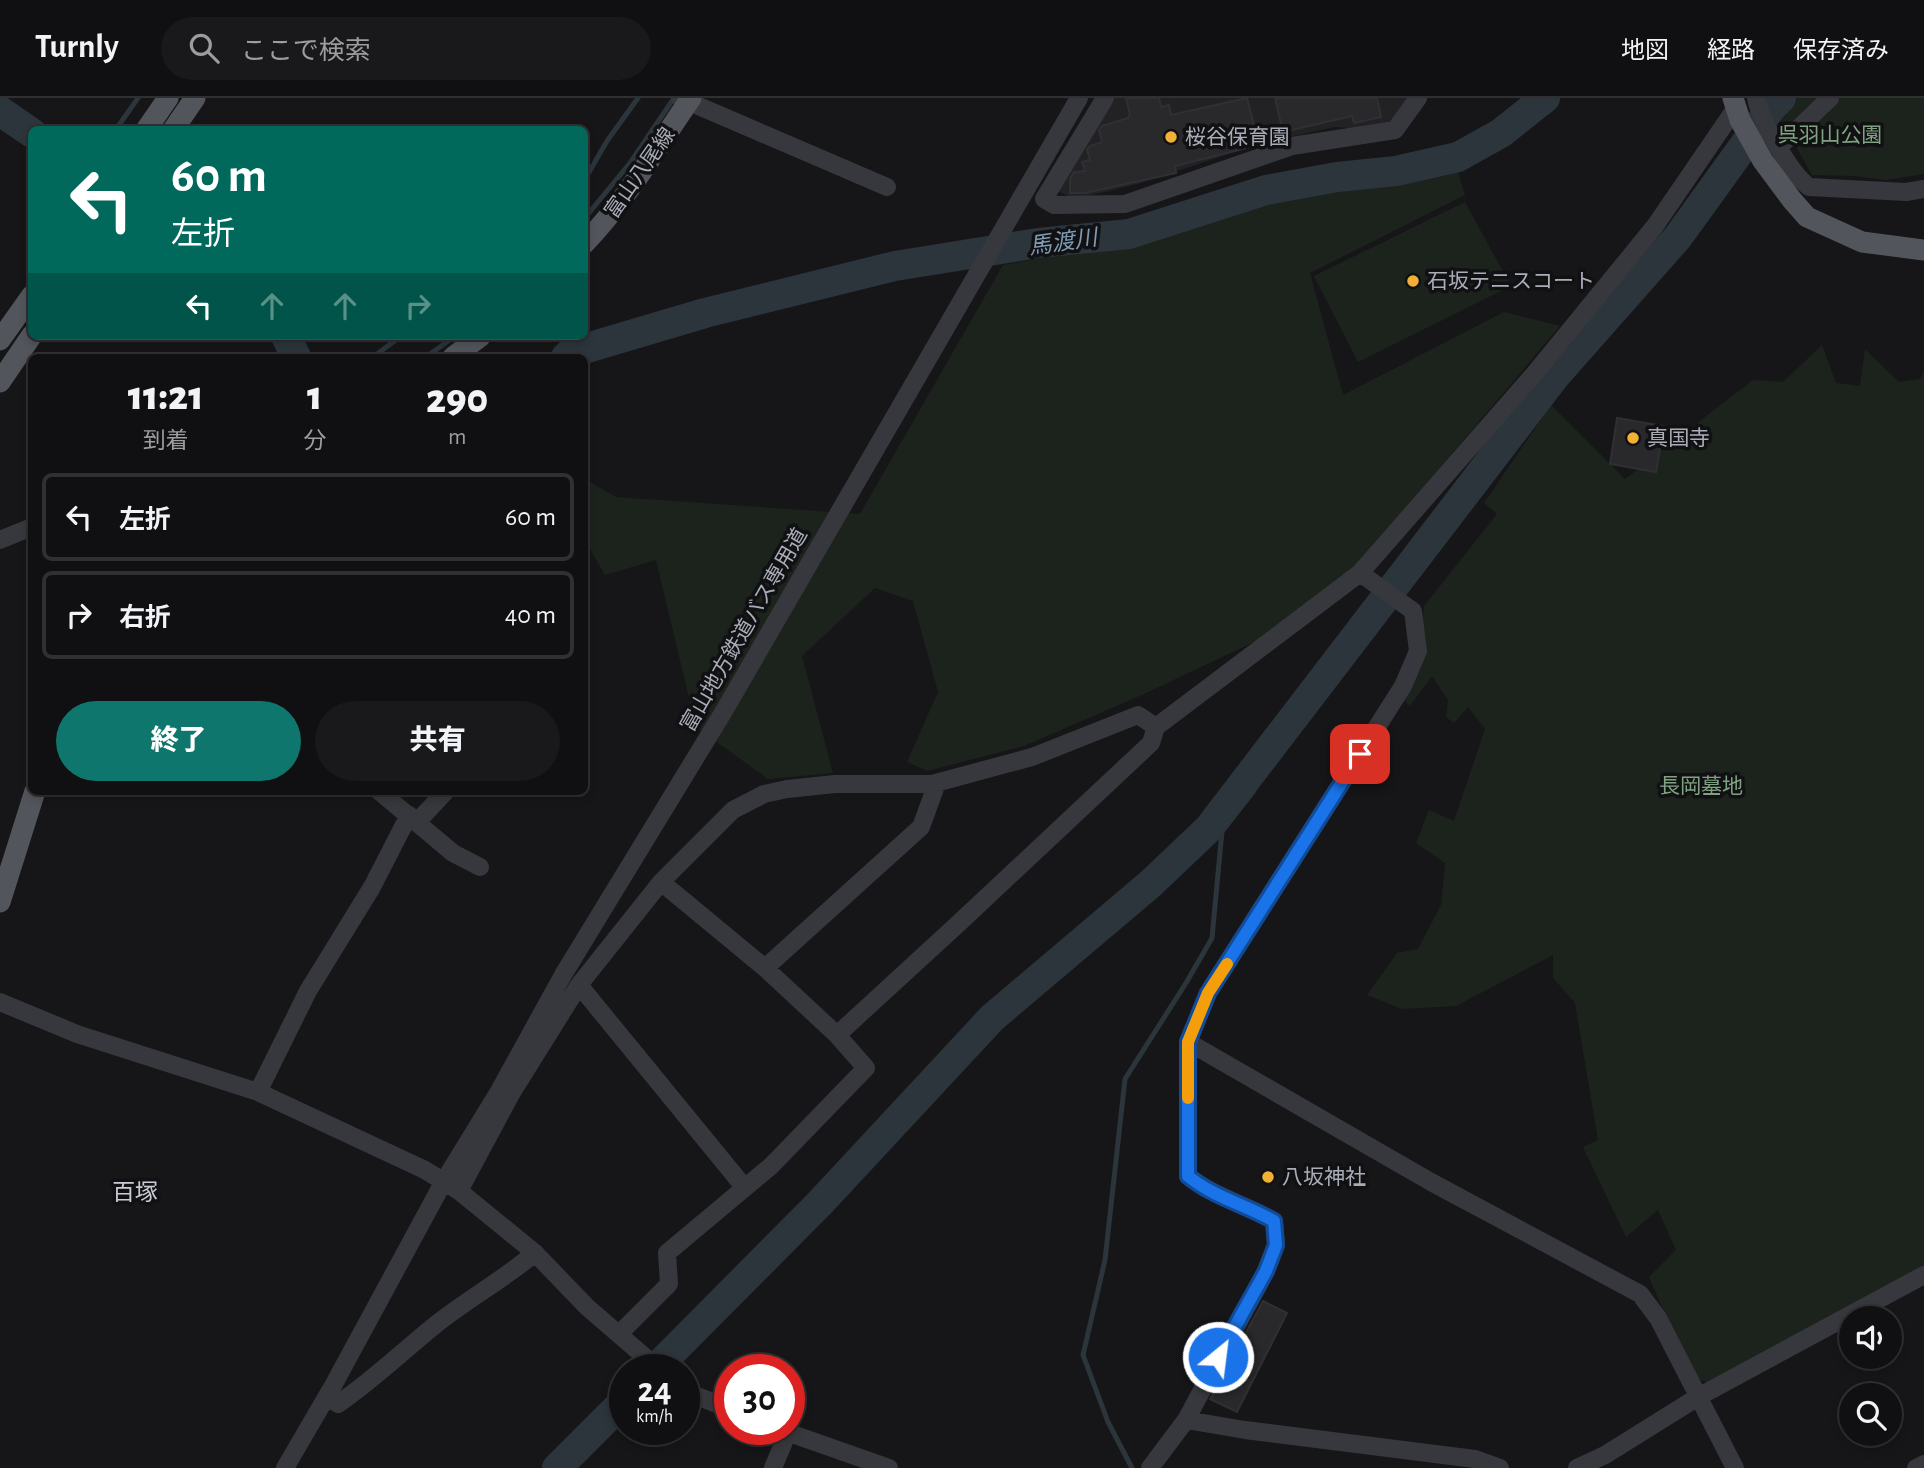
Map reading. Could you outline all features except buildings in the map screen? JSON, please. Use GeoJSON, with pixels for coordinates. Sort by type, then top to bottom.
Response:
{"type":"FeatureCollection","features":[{"type":"Feature","properties":{"kind":"main road"},"geometry":{"type":"LineString","coordinates":[[149,126],[169,98]]}},
{"type":"Feature","properties":{"kind":"main road"},"geometry":{"type":"LineString","coordinates":[[176,126],[195,98]]}},
{"type":"Feature","properties":{"kind":"main road","name":"富山八尾線"},"geometry":{"type":"LineString","coordinates":[[588,240],[610,217],[645,171],[686,99]]}},
{"type":"Feature","properties":{"kind":"main road"},"geometry":{"type":"LineString","coordinates":[[1736,109],[1771,154],[1791,200],[1807,217],[1862,242],[1924,250]]}},
{"type":"Feature","properties":{"kind":"main road"},"geometry":{"type":"LineString","coordinates":[[0,340],[28,301]]}},
{"type":"Feature","properties":{"kind":"main road"},"geometry":{"type":"LineString","coordinates":[[0,382],[29,340]]}},
{"type":"Feature","properties":{"kind":"main road"},"geometry":{"type":"LineString","coordinates":[[457,354],[476,340]]}},
{"type":"Feature","properties":{"kind":"main road"},"geometry":{"type":"LineString","coordinates":[[0,902],[34,795]]}},
{"type":"Feature","properties":{"kind":"street","name":"富山地方鉄道バス専用道"},"geometry":{"type":"LineString","coordinates":[[451,1186],[563,975],[724,711],[1079,98]]}},
{"type":"Feature","properties":{"kind":"street"},"geometry":{"type":"LineString","coordinates":[[1105,98],[1044,199],[1054,205],[1125,204],[1292,146],[1395,130],[1418,98]]}},
{"type":"Feature","properties":{"kind":"street"},"geometry":{"type":"LineString","coordinates":[[1756,98],[1771,154],[1809,187],[1906,192],[1924,188]]}},
{"type":"Feature","properties":{"kind":"street"},"geometry":{"type":"LineString","coordinates":[[1771,154],[1830,98]]}},
{"type":"Feature","properties":{"kind":"street"},"geometry":{"type":"LineString","coordinates":[[686,99],[887,187]]}},
{"type":"Feature","properties":{"kind":"street"},"geometry":{"type":"LineString","coordinates":[[837,1035],[1151,743],[1156,727],[1360,573],[1535,373],[1655,226],[1736,109]]}},
{"type":"Feature","properties":{"kind":"street"},"geometry":{"type":"LineString","coordinates":[[0,540],[28,529]]}},
{"type":"Feature","properties":{"kind":"street"},"geometry":{"type":"LineString","coordinates":[[1150,1468],[1186,1420],[1266,1271],[1276,1245],[1274,1221],[1249,1207],[1203,1188],[1188,1176],[1188,1042],[1208,993],[1403,686],[1418,651],[1413,611],[1360,573]]}},
{"type":"Feature","properties":{"kind":"street"},"geometry":{"type":"LineString","coordinates":[[285,1468],[451,1186],[579,985],[660,882],[733,810],[764,794],[787,789],[937,783],[1032,757],[1138,715],[1156,727]]}},
{"type":"Feature","properties":{"kind":"street"},"geometry":{"type":"LineString","coordinates":[[765,968],[921,827],[937,783]]}},
{"type":"Feature","properties":{"kind":"street"},"geometry":{"type":"LineString","coordinates":[[384,795],[453,853],[480,867]]}},
{"type":"Feature","properties":{"kind":"street"},"geometry":{"type":"LineString","coordinates":[[258,1092],[308,991],[413,819],[441,795]]}},
{"type":"Feature","properties":{"kind":"street"},"geometry":{"type":"LineString","coordinates":[[619,1334],[670,1284],[667,1253],[771,1166],[866,1068],[837,1035],[765,968],[660,882]]}},
{"type":"Feature","properties":{"kind":"street"},"geometry":{"type":"LineString","coordinates":[[579,985],[745,1188]]}},
{"type":"Feature","properties":{"kind":"street"},"geometry":{"type":"LineString","coordinates":[[0,1002],[77,1034],[258,1092],[425,1170],[451,1186],[535,1253],[587,1307],[642,1354]]}},
{"type":"Feature","properties":{"kind":"street"},"geometry":{"type":"LineString","coordinates":[[1188,1042],[1430,1182],[1640,1294],[1658,1318],[1735,1468]]}},
{"type":"Feature","properties":{"kind":"street"},"geometry":{"type":"LineString","coordinates":[[327,1397],[338,1404],[369,1383],[436,1324],[510,1274],[535,1253]]}},
{"type":"Feature","properties":{"kind":"street"},"geometry":{"type":"LineString","coordinates":[[1577,1468],[1605,1455],[1698,1397],[1924,1275]]}},
{"type":"Feature","properties":{"kind":"street"},"geometry":{"type":"LineString","coordinates":[[1186,1420],[1475,1459],[1500,1468]]}},
{"type":"Feature","properties":{"kind":"street"},"geometry":{"type":"LineString","coordinates":[[805,1438],[889,1468]]}},
{"type":"Feature","properties":{"kind":"street"},"geometry":{"type":"LineString","coordinates":[[773,1468],[780,1445]]}},
{"type":"Feature","properties":{"kind":"street"},"geometry":{"type":"LineString","coordinates":[[1916,1468],[1924,1464]]}},
{"type":"Feature","properties":{"kind":"shaded area"},"geometry":{"type":"Polygon","coordinates":[[[1108,98],[1405,98],[1421,104],[1406,127],[1335,127],[1262,143],[1141,183],[1076,199],[1057,191],[1108,98]]]}},
{"type":"Feature","properties":{"kind":"green space","name":"呉羽山公園"},"geometry":{"type":"Polygon","coordinates":[[[1791,98],[1924,98],[1924,174],[1886,180],[1812,175],[1777,113],[1791,98]]]}},
{"type":"Feature","properties":{"kind":"green space"},"geometry":{"type":"Polygon","coordinates":[[[1456,166],[1465,195],[1310,273],[1343,395],[1504,312],[1560,326],[1357,566],[1256,641],[1144,694],[1024,746],[927,771],[907,762],[938,692],[913,601],[875,588],[802,656],[833,773],[768,779],[696,727],[656,560],[605,575],[588,545],[588,481],[616,497],[860,514],[1003,265],[1137,241],[1254,201],[1456,166]]]}},
{"type":"Feature","properties":{"kind":"green space","name":"石坂テニスコート"},"geometry":{"type":"Polygon","coordinates":[[[1465,202],[1511,286],[1358,362],[1314,276],[1465,202]]]}},
{"type":"Feature","properties":{"kind":"green space","name":"長岡墓地"},"geometry":{"type":"Polygon","coordinates":[[[1822,345],[1836,383],[1860,386],[1865,349],[1899,382],[1920,379],[1924,371],[1924,1267],[1852,1306],[1839,1306],[1839,1313],[1709,1383],[1692,1377],[1649,1277],[1676,1250],[1658,1210],[1626,1237],[1583,1147],[1598,1140],[1575,1003],[1553,978],[1553,955],[1456,1006],[1402,1009],[1367,995],[1397,953],[1418,949],[1441,905],[1445,863],[1416,843],[1429,810],[1454,821],[1485,729],[1468,707],[1454,723],[1446,717],[1448,700],[1432,676],[1410,706],[1401,697],[1422,629],[1424,606],[1497,514],[1484,503],[1551,405],[1625,479],[1753,380],[1783,382],[1822,345]]]}},
{"type":"Feature","properties":{"kind":"waterway"},"geometry":{"type":"LineString","coordinates":[[119,125],[138,98]]}},
{"type":"Feature","properties":{"kind":"waterway"},"geometry":{"type":"LineString","coordinates":[[588,174],[607,141],[638,98]]}},
{"type":"Feature","properties":{"kind":"waterway"},"geometry":{"type":"LineString","coordinates":[[588,214],[630,163],[674,98]]}},
{"type":"Feature","properties":{"kind":"waterway","name":"馬渡川"},"geometry":{"type":"LineString","coordinates":[[569,354],[705,313],[895,266],[1038,243],[1129,234],[1266,190],[1337,177],[1396,171],[1458,157],[1501,133],[1545,98]]}},
{"type":"Feature","properties":{"kind":"waterway"},"geometry":{"type":"LineString","coordinates":[[670,1354],[819,1204],[992,1018],[1149,885],[1209,828],[1556,375],[1678,237],[1781,98]]}},
{"type":"Feature","properties":{"kind":"waterway","name":"馬渡川"},"geometry":{"type":"LineString","coordinates":[[0,111],[28,130]]}},
{"type":"Feature","properties":{"kind":"waterway","name":"馬渡川"},"geometry":{"type":"LineString","coordinates":[[288,340],[295,354]]}},
{"type":"Feature","properties":{"kind":"waterway"},"geometry":{"type":"LineString","coordinates":[[377,354],[396,340]]}},
{"type":"Feature","properties":{"kind":"waterway"},"geometry":{"type":"LineString","coordinates":[[430,354],[449,340]]}},
{"type":"Feature","properties":{"kind":"waterway"},"geometry":{"type":"LineString","coordinates":[[1132,1468],[1108,1422],[1083,1355],[1105,1260],[1125,1079],[1212,938],[1222,831],[1253,792],[1242,782]]}},
{"type":"Feature","properties":{"kind":"waterway"},"geometry":{"type":"LineString","coordinates":[[557,1468],[609,1416]]}},
{"type":"Feature","properties":{"kind":"slow traffic"},"geometry":{"type":"LineString","coordinates":[[1188,1098],[1188,1042],[1208,993],[1227,964]]}},
{"type":"Feature","properties":{"kind":"place","name":"桜谷保育園"},"geometry":{"type":"Point","coordinates":[1171,137]}},
{"type":"Feature","properties":{"kind":"place","name":"石坂テニスコート"},"geometry":{"type":"Point","coordinates":[1413,281]}},
{"type":"Feature","properties":{"kind":"place","name":"真国寺"},"geometry":{"type":"Point","coordinates":[1633,438]}},
{"type":"Feature","properties":{"kind":"place","name":"八坂神社"},"geometry":{"type":"Point","coordinates":[1268,1177]}},
{"type":"Feature","properties":{"kind":"district","name":"百塚"},"geometry":{"type":"Point","coordinates":[135,1193]}},
{"type":"Feature","properties":{"kind":"route"},"geometry":{"type":"LineString","coordinates":[[1218,1357],[1266,1271],[1276,1245],[1274,1221],[1249,1207],[1203,1188],[1188,1176],[1188,1042],[1208,993],[1360,754]]}}]}
